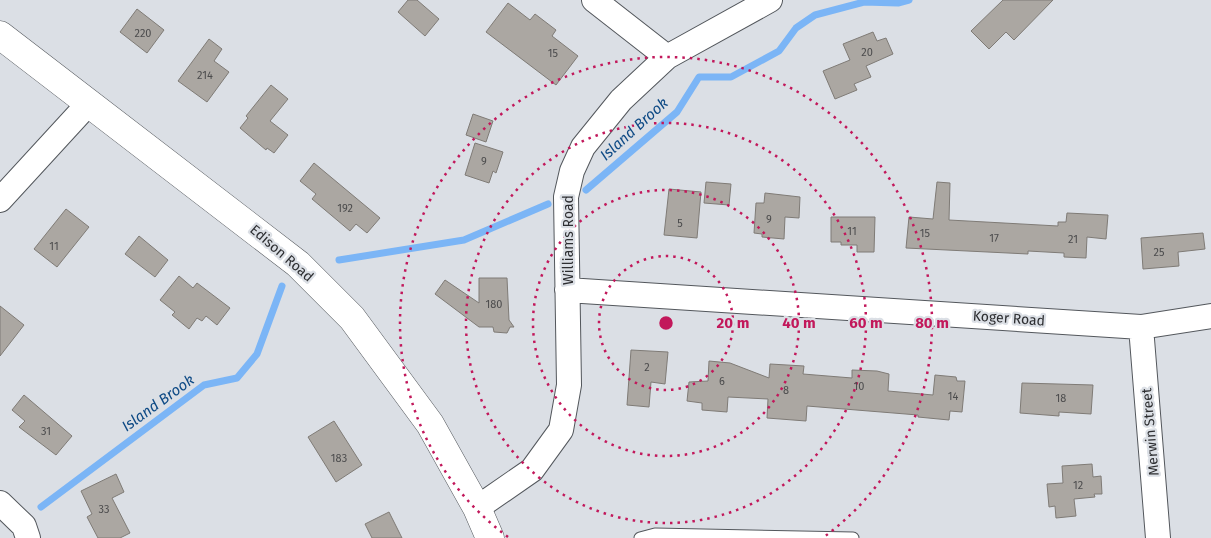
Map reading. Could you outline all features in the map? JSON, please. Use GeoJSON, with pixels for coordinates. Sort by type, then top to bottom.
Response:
{"type":"FeatureCollection","features":[{"type":"Feature","properties":{"kind":"street"},"geometry":{"type":"LineString","coordinates":[[594,0],[667,58]]}},
{"type":"Feature","properties":{"kind":"street","name":"Williams Road"},"geometry":{"type":"LineString","coordinates":[[477,508],[532,470],[561,430],[569,385],[566,197],[572,171],[583,147],[621,100],[667,58],[770,0]]}},
{"type":"Feature","properties":{"kind":"street","name":"Edison Road"},"geometry":{"type":"LineString","coordinates":[[0,35],[298,264],[352,318],[430,424],[477,508],[490,538]]}},
{"type":"Feature","properties":{"kind":"street"},"geometry":{"type":"LineString","coordinates":[[0,200],[90,103]]}},
{"type":"Feature","properties":{"kind":"street","name":"Koger Road"},"geometry":{"type":"LineString","coordinates":[[567,290],[1142,327],[1211,316]]}},
{"type":"Feature","properties":{"kind":"street","name":"Merwin Street"},"geometry":{"type":"LineString","coordinates":[[1142,327],[1158,538]]}},
{"type":"Feature","properties":{"kind":"street"},"geometry":{"type":"LineString","coordinates":[[0,503],[24,526],[28,538]]}},
{"type":"Feature","properties":{"kind":"lane"},"geometry":{"type":"LineString","coordinates":[[640,538],[655,534],[853,538]]}},
{"type":"Feature","properties":{"kind":"building"},"geometry":{"type":"Polygon","coordinates":[[[408,0],[417,0],[439,19],[425,36],[398,12],[408,0]]]}},
{"type":"Feature","properties":{"kind":"building"},"geometry":{"type":"Polygon","coordinates":[[[1003,0],[1053,0],[1014,40],[1006,32],[989,49],[971,31],[1003,0]]]}},
{"type":"Feature","properties":{"kind":"building"},"geometry":{"type":"Polygon","coordinates":[[[508,3],[530,20],[535,14],[556,30],[552,36],[578,56],[556,85],[486,32],[508,3]]]}},
{"type":"Feature","properties":{"kind":"building"},"geometry":{"type":"Polygon","coordinates":[[[137,9],[164,30],[147,53],[120,32],[137,9]]]}},
{"type":"Feature","properties":{"kind":"building"},"geometry":{"type":"Polygon","coordinates":[[[873,32],[877,41],[886,38],[893,54],[866,66],[871,77],[854,84],[857,90],[835,99],[823,71],[850,60],[843,44],[873,32]]]}},
{"type":"Feature","properties":{"kind":"building"},"geometry":{"type":"Polygon","coordinates":[[[209,39],[222,49],[214,61],[229,72],[207,102],[178,81],[209,39]]]}},
{"type":"Feature","properties":{"kind":"building"},"geometry":{"type":"Polygon","coordinates":[[[271,85],[288,99],[270,121],[288,135],[274,153],[267,148],[266,150],[240,128],[248,118],[246,116],[271,85]]]}},
{"type":"Feature","properties":{"kind":"building"},"geometry":{"type":"Polygon","coordinates":[[[473,114],[493,121],[486,142],[466,135],[473,114]]]}},
{"type":"Feature","properties":{"kind":"building"},"geometry":{"type":"Polygon","coordinates":[[[475,143],[503,152],[496,173],[493,171],[489,183],[465,175],[475,143]]]}},
{"type":"Feature","properties":{"kind":"building"},"geometry":{"type":"Polygon","coordinates":[[[314,163],[380,218],[367,233],[356,224],[350,231],[312,199],[316,194],[300,181],[314,163]]]}},
{"type":"Feature","properties":{"kind":"building"},"geometry":{"type":"Polygon","coordinates":[[[706,182],[731,184],[729,205],[704,203],[706,182]]]}},
{"type":"Feature","properties":{"kind":"building"},"geometry":{"type":"Polygon","coordinates":[[[937,182],[950,183],[949,220],[1058,226],[1058,222],[1066,222],[1067,213],[1108,215],[1106,239],[1087,237],[1086,258],[1064,257],[1064,253],[1028,251],[1028,254],[906,248],[909,217],[933,219],[937,182]]]}},
{"type":"Feature","properties":{"kind":"building"},"geometry":{"type":"Polygon","coordinates":[[[669,189],[701,192],[697,238],[664,235],[669,189]]]}},
{"type":"Feature","properties":{"kind":"building"},"geometry":{"type":"Polygon","coordinates":[[[765,193],[800,197],[799,218],[785,217],[784,239],[762,237],[762,234],[754,233],[756,203],[764,203],[765,193]]]}},
{"type":"Feature","properties":{"kind":"building"},"geometry":{"type":"Polygon","coordinates":[[[66,209],[89,227],[57,267],[34,249],[66,209]]]}},
{"type":"Feature","properties":{"kind":"building"},"geometry":{"type":"Polygon","coordinates":[[[831,217],[875,217],[874,252],[857,252],[857,245],[841,245],[841,242],[831,242],[831,217]]]}},
{"type":"Feature","properties":{"kind":"building"},"geometry":{"type":"Polygon","coordinates":[[[1203,233],[1205,249],[1178,252],[1179,266],[1143,269],[1141,238],[1203,233]]]}},
{"type":"Feature","properties":{"kind":"building"},"geometry":{"type":"Polygon","coordinates":[[[139,236],[168,260],[155,277],[125,254],[139,236]]]}},
{"type":"Feature","properties":{"kind":"building"},"geometry":{"type":"Polygon","coordinates":[[[179,276],[193,288],[197,283],[230,308],[217,325],[206,316],[202,321],[197,318],[189,329],[172,315],[175,312],[160,300],[179,276]]]}},
{"type":"Feature","properties":{"kind":"building"},"geometry":{"type":"Polygon","coordinates":[[[479,278],[507,278],[509,320],[514,327],[510,327],[507,333],[494,332],[493,327],[479,327],[435,294],[445,280],[479,303],[479,278]]]}},
{"type":"Feature","properties":{"kind":"building"},"geometry":{"type":"Polygon","coordinates":[[[0,306],[24,325],[0,356],[0,306]]]}},
{"type":"Feature","properties":{"kind":"building"},"geometry":{"type":"Polygon","coordinates":[[[631,350],[668,352],[665,384],[651,382],[649,407],[627,405],[631,350]]]}},
{"type":"Feature","properties":{"kind":"building"},"geometry":{"type":"Polygon","coordinates":[[[709,361],[730,363],[769,378],[770,364],[804,366],[803,374],[852,378],[852,370],[877,371],[889,374],[888,391],[933,395],[935,375],[956,377],[957,381],[965,381],[962,412],[950,411],[949,420],[918,417],[918,415],[807,406],[806,421],[767,418],[768,399],[728,397],[727,412],[702,410],[702,403],[687,401],[689,382],[708,381],[709,361]]]}},
{"type":"Feature","properties":{"kind":"building"},"geometry":{"type":"Polygon","coordinates":[[[1022,383],[1093,385],[1091,414],[1059,412],[1059,416],[1020,413],[1022,383]]]}},
{"type":"Feature","properties":{"kind":"building"},"geometry":{"type":"Polygon","coordinates":[[[24,395],[72,436],[56,455],[19,427],[25,421],[12,410],[24,395]]]}},
{"type":"Feature","properties":{"kind":"building"},"geometry":{"type":"Polygon","coordinates":[[[334,421],[362,465],[336,482],[308,437],[334,421]]]}},
{"type":"Feature","properties":{"kind":"building"},"geometry":{"type":"Polygon","coordinates":[[[1092,464],[1093,477],[1101,476],[1102,494],[1094,494],[1095,497],[1074,499],[1076,516],[1056,518],[1055,506],[1049,507],[1047,484],[1063,483],[1062,466],[1092,464]]]}},
{"type":"Feature","properties":{"kind":"building"},"geometry":{"type":"Polygon","coordinates":[[[116,474],[124,492],[112,498],[130,533],[120,538],[98,538],[87,517],[92,514],[81,491],[116,474]]]}},
{"type":"Feature","properties":{"kind":"building"},"geometry":{"type":"Polygon","coordinates":[[[389,512],[402,538],[372,538],[365,524],[389,512]]]}},
{"type":"Feature","properties":{"kind":"waterway","name":"Island Brook"},"geometry":{"type":"LineString","coordinates":[[586,190],[677,112],[699,77],[731,77],[779,51],[796,28],[815,15],[864,2],[898,3],[909,0]]}},
{"type":"Feature","properties":{"kind":"waterway","name":"Island Brook"},"geometry":{"type":"LineString","coordinates":[[339,260],[464,240],[548,204]]}},
{"type":"Feature","properties":{"kind":"waterway","name":"Island Brook"},"geometry":{"type":"LineString","coordinates":[[41,507],[204,385],[237,378],[257,354],[282,286]]}}]}
